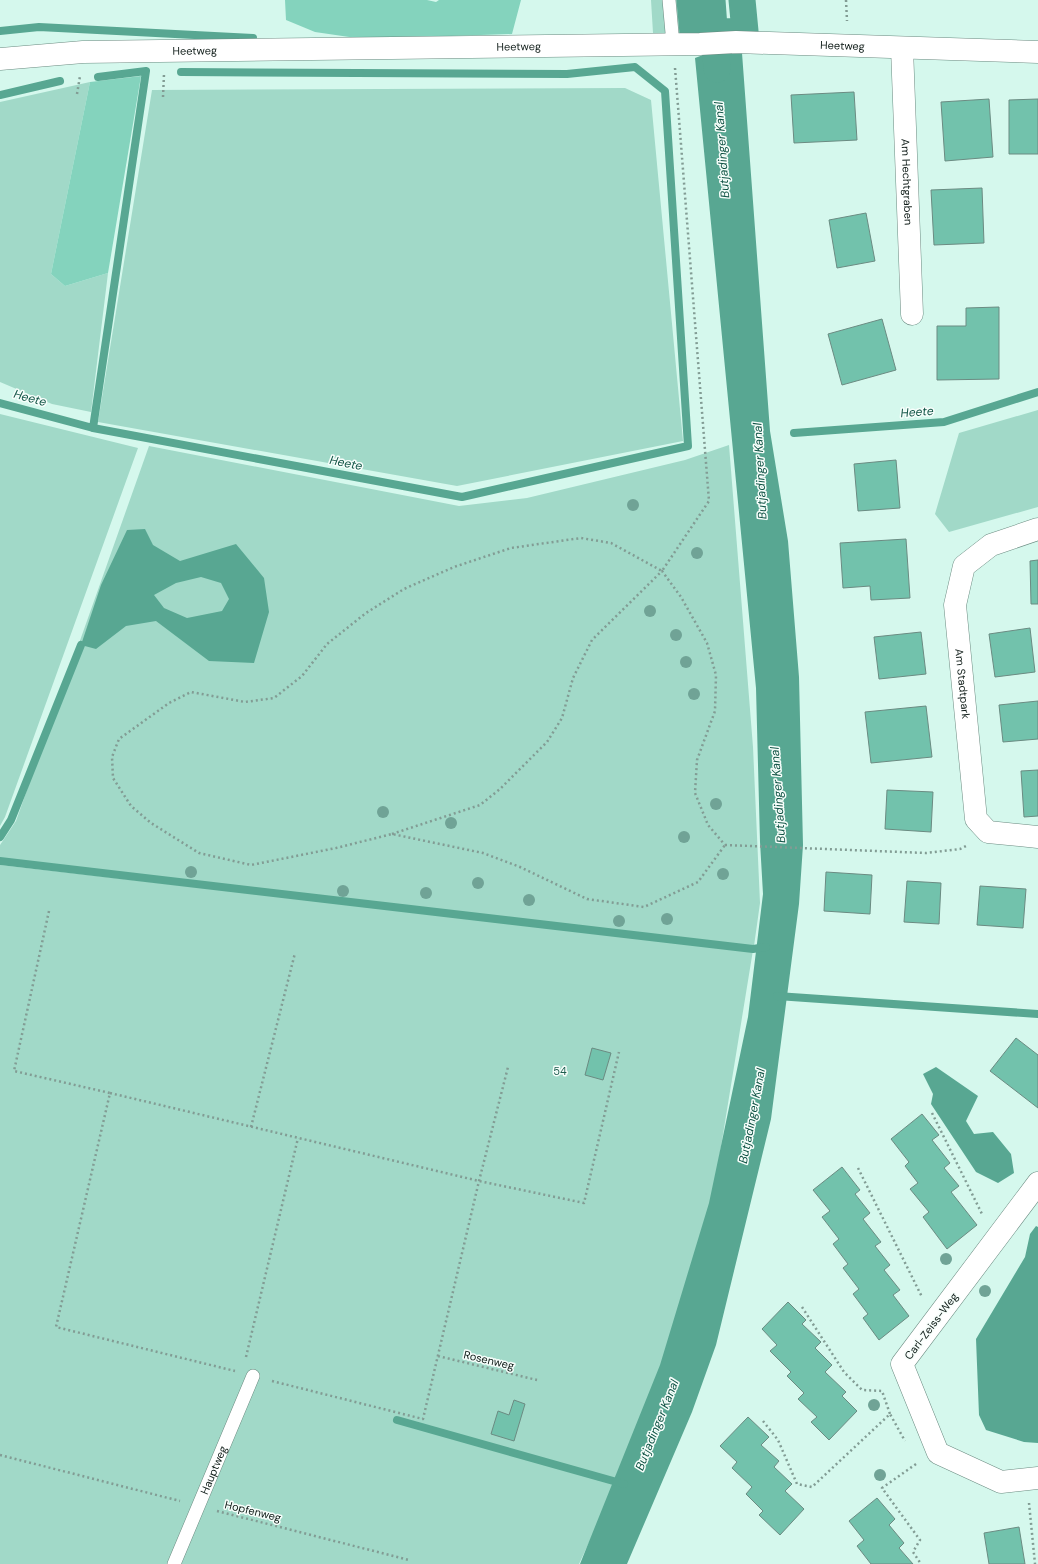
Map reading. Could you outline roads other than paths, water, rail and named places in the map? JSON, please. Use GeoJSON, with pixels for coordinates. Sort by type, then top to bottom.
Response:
{"type":"FeatureCollection","features":[{"type":"Feature","properties":{"kind":"street","name":"Heetweg"},"geometry":{"type":"LineString","coordinates":[[0,59],[83,52],[700,44],[736,42],[1038,52]]}},
{"type":"Feature","properties":{"kind":"street","name":"Am Hechtgraben"},"geometry":{"type":"LineString","coordinates":[[902,48],[912,314]]}},
{"type":"Feature","properties":{"kind":"street","name":"Am Stadtpark"},"geometry":{"type":"LineString","coordinates":[[1038,529],[991,545],[964,566],[955,605],[976,819],[988,832],[1038,837]]}},
{"type":"Feature","properties":{"kind":"street","name":"Carl-Zeiss-Weg"},"geometry":{"type":"LineString","coordinates":[[1038,1183],[902,1364],[938,1453],[1001,1482],[1038,1478]]}},
{"type":"Feature","properties":{"kind":"lane"},"geometry":{"type":"LineString","coordinates":[[669,0],[673,44]]}},
{"type":"Feature","properties":{"kind":"lane","name":"Hauptweg"},"geometry":{"type":"LineString","coordinates":[[174,1564],[252,1376]]}},
{"type":"Feature","properties":{"kind":"water"},"geometry":{"type":"Polygon","coordinates":[[[730,32],[732,54],[742,53],[770,431],[788,541],[799,677],[803,845],[799,904],[771,1119],[716,1345],[692,1412],[627,1564],[580,1564],[660,1365],[709,1203],[748,1017],[763,894],[760,842],[756,688],[695,58],[703,55],[701,33],[730,32]]]}},
{"type":"Feature","properties":{"kind":"water"},"geometry":{"type":"Polygon","coordinates":[[[145,529],[153,545],[180,561],[236,544],[264,578],[269,612],[254,663],[209,661],[156,621],[126,626],[96,649],[81,645],[101,585],[127,530],[145,529]],[[201,577],[176,583],[154,595],[164,608],[187,618],[222,611],[229,599],[221,583],[201,577]]]}},
{"type":"Feature","properties":{"kind":"water"},"geometry":{"type":"Polygon","coordinates":[[[936,1067],[978,1096],[966,1121],[974,1134],[993,1132],[1011,1154],[1014,1173],[998,1183],[976,1172],[931,1104],[933,1094],[923,1074],[936,1067]]]}},
{"type":"Feature","properties":{"kind":"water"},"geometry":{"type":"Polygon","coordinates":[[[1036,1226],[1038,1227],[1038,1443],[1024,1442],[986,1430],[979,1415],[976,1339],[1025,1257],[1030,1234],[1036,1226]]]}},
{"type":"Feature","properties":{"kind":"waterway","name":"Butjadinger Kanal"},"geometry":{"type":"LineString","coordinates":[[690,0],[693,33],[745,31],[742,0]]}},
{"type":"Feature","properties":{"kind":"waterway","name":"Butjadinger Kanal"},"geometry":{"type":"LineString","coordinates":[[712,0],[717,69]]}},
{"type":"Feature","properties":{"kind":"waterway"},"geometry":{"type":"LineString","coordinates":[[0,31],[39,27],[253,38]]}},
{"type":"Feature","properties":{"kind":"waterway"},"geometry":{"type":"LineString","coordinates":[[0,403],[93,428],[462,497],[688,446],[665,91],[635,67],[567,74],[181,72]]}},
{"type":"Feature","properties":{"kind":"waterway"},"geometry":{"type":"LineString","coordinates":[[93,428],[146,71],[98,77]]}},
{"type":"Feature","properties":{"kind":"waterway"},"geometry":{"type":"LineString","coordinates":[[0,95],[60,81]]}},
{"type":"Feature","properties":{"kind":"waterway","name":"Heete"},"geometry":{"type":"LineString","coordinates":[[794,433],[944,422],[1038,392]]}},
{"type":"Feature","properties":{"kind":"waterway"},"geometry":{"type":"LineString","coordinates":[[0,837],[11,820],[81,645]]}},
{"type":"Feature","properties":{"kind":"waterway"},"geometry":{"type":"LineString","coordinates":[[0,861],[753,949],[766,947]]}},
{"type":"Feature","properties":{"kind":"waterway"},"geometry":{"type":"LineString","coordinates":[[777,996],[1038,1014]]}},
{"type":"Feature","properties":{"kind":"waterway"},"geometry":{"type":"LineString","coordinates":[[397,1420],[624,1484]]}},
{"type":"Feature","properties":{"kind":"park label","name":"54"},"geometry":{"type":"Point","coordinates":[560,1071]}}]}
